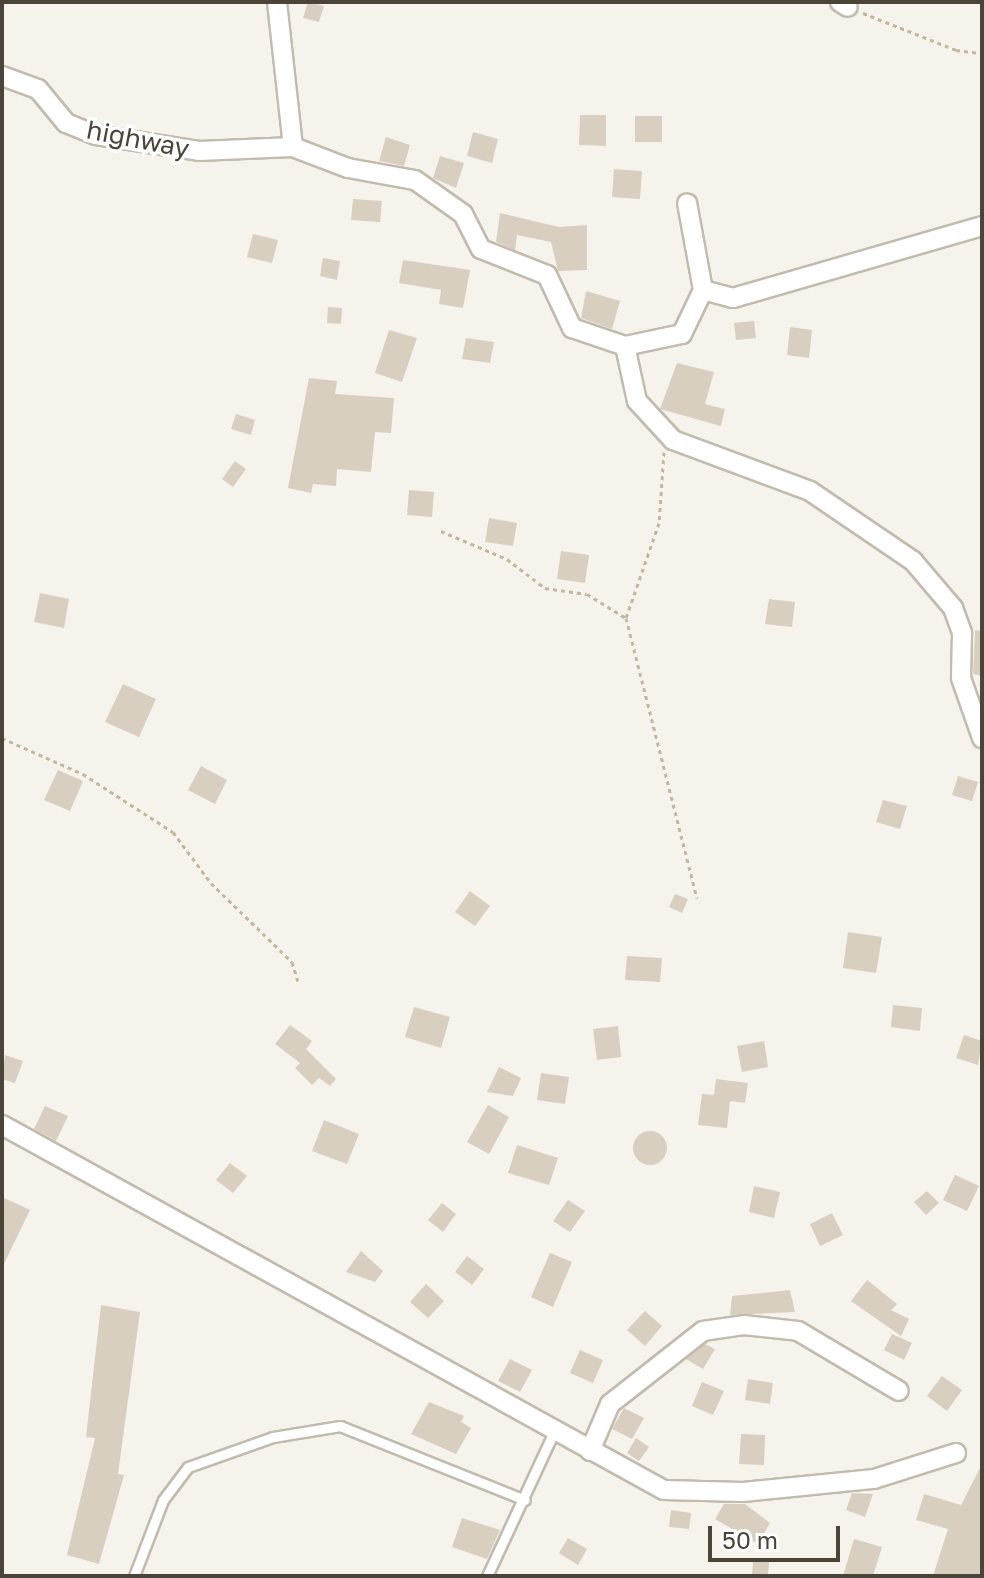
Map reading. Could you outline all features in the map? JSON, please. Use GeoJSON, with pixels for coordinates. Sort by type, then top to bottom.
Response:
{"type":"FeatureCollection","features":[{"type":"Feature","properties":{"kind":"street"},"geometry":{"type":"LineString","coordinates":[[277,2],[293,147]]}},
{"type":"Feature","properties":{"kind":"street","name":"highway"},"geometry":{"type":"LineString","coordinates":[[2,76],[38,89],[66,123],[96,135],[199,151],[293,147],[415,180],[463,214],[481,249],[547,275],[572,328],[625,346]]}},
{"type":"Feature","properties":{"kind":"street"},"geometry":{"type":"LineString","coordinates":[[687,203],[703,290],[682,334],[625,346],[637,401],[673,440],[810,491],[913,561],[953,608],[962,633],[961,678],[982,738]]}},
{"type":"Feature","properties":{"kind":"street"},"geometry":{"type":"LineString","coordinates":[[703,290],[733,298],[982,226]]}},
{"type":"Feature","properties":{"kind":"street"},"geometry":{"type":"LineString","coordinates":[[2,1125],[553,1434],[664,1490],[743,1492],[874,1479],[956,1453]]}},
{"type":"Feature","properties":{"kind":"street"},"geometry":{"type":"LineString","coordinates":[[590,1451],[610,1404],[703,1331],[744,1325],[798,1331],[899,1391]]}},
{"type":"Feature","properties":{"kind":"lane"},"geometry":{"type":"LineString","coordinates":[[134,1576],[163,1500],[188,1467],[273,1437],[340,1426],[525,1500]]}},
{"type":"Feature","properties":{"kind":"lane"},"geometry":{"type":"LineString","coordinates":[[487,1576],[525,1500],[553,1434]]}},
{"type":"Feature","properties":{"kind":"path"},"geometry":{"type":"LineString","coordinates":[[844,5],[956,50],[982,53]]}},
{"type":"Feature","properties":{"kind":"path"},"geometry":{"type":"LineString","coordinates":[[673,440],[662,455],[659,523],[646,577],[626,618],[697,898]]}},
{"type":"Feature","properties":{"kind":"path"},"geometry":{"type":"LineString","coordinates":[[441,531],[507,559],[545,588],[587,594],[626,618]]}},
{"type":"Feature","properties":{"kind":"path"},"geometry":{"type":"LineString","coordinates":[[2,738],[95,781],[173,832],[211,883],[292,962],[298,982]]}},
{"type":"Feature","properties":{"kind":"building"},"geometry":{"type":"Polygon","coordinates":[[[308,2],[324,6],[319,22],[303,18],[308,2]]]}},
{"type":"Feature","properties":{"kind":"building"},"geometry":{"type":"Polygon","coordinates":[[[580,115],[606,115],[606,146],[579,145],[580,115]]]}},
{"type":"Feature","properties":{"kind":"building"},"geometry":{"type":"Polygon","coordinates":[[[635,116],[662,116],[662,142],[635,142],[635,116]]]}},
{"type":"Feature","properties":{"kind":"building"},"geometry":{"type":"Polygon","coordinates":[[[473,132],[498,139],[492,163],[467,156],[473,132]]]}},
{"type":"Feature","properties":{"kind":"building"},"geometry":{"type":"Polygon","coordinates":[[[386,137],[410,145],[404,166],[379,161],[386,137]]]}},
{"type":"Feature","properties":{"kind":"building"},"geometry":{"type":"Polygon","coordinates":[[[440,156],[464,163],[456,188],[433,178],[440,156]]]}},
{"type":"Feature","properties":{"kind":"building"},"geometry":{"type":"Polygon","coordinates":[[[614,169],[642,171],[640,199],[612,197],[614,169]]]}},
{"type":"Feature","properties":{"kind":"building"},"geometry":{"type":"Polygon","coordinates":[[[353,199],[382,201],[380,222],[351,220],[353,199]]]}},
{"type":"Feature","properties":{"kind":"building"},"geometry":{"type":"Polygon","coordinates":[[[500,213],[559,227],[587,225],[587,270],[558,271],[551,242],[517,235],[515,250],[496,242],[500,213]]]}},
{"type":"Feature","properties":{"kind":"building"},"geometry":{"type":"Polygon","coordinates":[[[253,234],[278,240],[272,263],[247,257],[253,234]]]}},
{"type":"Feature","properties":{"kind":"building"},"geometry":{"type":"Polygon","coordinates":[[[323,258],[340,261],[337,280],[320,276],[323,258]]]}},
{"type":"Feature","properties":{"kind":"building"},"geometry":{"type":"Polygon","coordinates":[[[403,260],[470,270],[463,308],[439,304],[441,290],[399,283],[403,260]]]}},
{"type":"Feature","properties":{"kind":"building"},"geometry":{"type":"Polygon","coordinates":[[[586,291],[620,301],[612,329],[581,318],[586,291]]]}},
{"type":"Feature","properties":{"kind":"building"},"geometry":{"type":"Polygon","coordinates":[[[328,307],[342,308],[341,324],[327,323],[328,307]]]}},
{"type":"Feature","properties":{"kind":"building"},"geometry":{"type":"Polygon","coordinates":[[[754,321],[756,338],[736,340],[734,323],[754,321]]]}},
{"type":"Feature","properties":{"kind":"building"},"geometry":{"type":"Polygon","coordinates":[[[790,327],[812,330],[809,358],[787,355],[790,327]]]}},
{"type":"Feature","properties":{"kind":"building"},"geometry":{"type":"Polygon","coordinates":[[[389,330],[417,338],[402,382],[375,373],[389,330]]]}},
{"type":"Feature","properties":{"kind":"building"},"geometry":{"type":"Polygon","coordinates":[[[466,338],[494,342],[490,363],[462,359],[466,338]]]}},
{"type":"Feature","properties":{"kind":"building"},"geometry":{"type":"Polygon","coordinates":[[[677,363],[714,372],[705,404],[725,409],[721,426],[660,409],[677,363]]]}},
{"type":"Feature","properties":{"kind":"building"},"geometry":{"type":"Polygon","coordinates":[[[309,378],[337,381],[335,394],[394,398],[391,433],[375,432],[371,472],[337,469],[336,486],[313,484],[311,493],[288,488],[309,378]]]}},
{"type":"Feature","properties":{"kind":"building"},"geometry":{"type":"Polygon","coordinates":[[[236,414],[255,420],[251,435],[231,429],[236,414]]]}},
{"type":"Feature","properties":{"kind":"building"},"geometry":{"type":"Polygon","coordinates":[[[235,461],[246,469],[233,487],[222,479],[235,461]]]}},
{"type":"Feature","properties":{"kind":"building"},"geometry":{"type":"Polygon","coordinates":[[[409,490],[434,492],[432,517],[407,515],[409,490]]]}},
{"type":"Feature","properties":{"kind":"building"},"geometry":{"type":"Polygon","coordinates":[[[489,518],[517,523],[513,546],[485,542],[489,518]]]}},
{"type":"Feature","properties":{"kind":"building"},"geometry":{"type":"Polygon","coordinates":[[[561,551],[589,555],[585,583],[557,579],[561,551]]]}},
{"type":"Feature","properties":{"kind":"building"},"geometry":{"type":"Polygon","coordinates":[[[40,593],[69,599],[64,628],[34,622],[40,593]]]}},
{"type":"Feature","properties":{"kind":"building"},"geometry":{"type":"Polygon","coordinates":[[[769,599],[795,602],[792,627],[765,624],[769,599]]]}},
{"type":"Feature","properties":{"kind":"building"},"geometry":{"type":"Polygon","coordinates":[[[975,630],[982,631],[982,676],[973,674],[975,630]]]}},
{"type":"Feature","properties":{"kind":"building"},"geometry":{"type":"Polygon","coordinates":[[[123,684],[156,699],[139,737],[105,722],[123,684]]]}},
{"type":"Feature","properties":{"kind":"building"},"geometry":{"type":"Polygon","coordinates":[[[201,766],[227,780],[215,804],[188,790],[201,766]]]}},
{"type":"Feature","properties":{"kind":"building"},"geometry":{"type":"Polygon","coordinates":[[[58,770],[83,781],[70,811],[44,800],[58,770]]]}},
{"type":"Feature","properties":{"kind":"building"},"geometry":{"type":"Polygon","coordinates":[[[958,776],[978,782],[972,801],[952,795],[958,776]]]}},
{"type":"Feature","properties":{"kind":"building"},"geometry":{"type":"Polygon","coordinates":[[[883,800],[907,806],[900,829],[876,822],[883,800]]]}},
{"type":"Feature","properties":{"kind":"building"},"geometry":{"type":"Polygon","coordinates":[[[470,891],[490,906],[475,926],[455,912],[470,891]]]}},
{"type":"Feature","properties":{"kind":"building"},"geometry":{"type":"Polygon","coordinates":[[[675,894],[688,899],[682,913],[669,907],[675,894]]]}},
{"type":"Feature","properties":{"kind":"building"},"geometry":{"type":"Polygon","coordinates":[[[848,932],[882,937],[876,973],[843,968],[848,932]]]}},
{"type":"Feature","properties":{"kind":"building"},"geometry":{"type":"Polygon","coordinates":[[[627,956],[662,958],[660,982],[625,980],[627,956]]]}},
{"type":"Feature","properties":{"kind":"building"},"geometry":{"type":"Polygon","coordinates":[[[893,1005],[922,1008],[920,1031],[891,1027],[893,1005]]]}},
{"type":"Feature","properties":{"kind":"building"},"geometry":{"type":"Polygon","coordinates":[[[414,1007],[450,1017],[441,1048],[405,1037],[414,1007]]]}},
{"type":"Feature","properties":{"kind":"building"},"geometry":{"type":"Polygon","coordinates":[[[290,1025],[312,1041],[306,1049],[336,1079],[330,1086],[319,1078],[312,1085],[295,1068],[300,1063],[275,1044],[290,1025]]]}},
{"type":"Feature","properties":{"kind":"building"},"geometry":{"type":"Polygon","coordinates":[[[618,1026],[621,1057],[597,1060],[593,1029],[618,1026]]]}},
{"type":"Feature","properties":{"kind":"building"},"geometry":{"type":"Polygon","coordinates":[[[964,1035],[982,1041],[978,1065],[956,1058],[964,1035]]]}},
{"type":"Feature","properties":{"kind":"building"},"geometry":{"type":"Polygon","coordinates":[[[764,1041],[768,1067],[742,1072],[737,1046],[764,1041]]]}},
{"type":"Feature","properties":{"kind":"building"},"geometry":{"type":"Polygon","coordinates":[[[5,1055],[23,1061],[15,1083],[2,1079],[5,1055]]]}},
{"type":"Feature","properties":{"kind":"building"},"geometry":{"type":"Polygon","coordinates":[[[499,1067],[521,1078],[513,1096],[487,1092],[499,1067]]]}},
{"type":"Feature","properties":{"kind":"building"},"geometry":{"type":"Polygon","coordinates":[[[541,1073],[569,1077],[565,1104],[537,1100],[541,1073]]]}},
{"type":"Feature","properties":{"kind":"building"},"geometry":{"type":"Polygon","coordinates":[[[716,1079],[748,1083],[745,1103],[730,1101],[727,1128],[698,1125],[702,1094],[714,1095],[716,1079]]]}},
{"type":"Feature","properties":{"kind":"building"},"geometry":{"type":"Polygon","coordinates":[[[488,1105],[509,1117],[489,1154],[467,1142],[488,1105]]]}},
{"type":"Feature","properties":{"kind":"building"},"geometry":{"type":"Polygon","coordinates":[[[45,1106],[68,1116],[56,1141],[34,1129],[45,1106]]]}},
{"type":"Feature","properties":{"kind":"building"},"geometry":{"type":"Polygon","coordinates":[[[324,1120],[359,1134],[347,1164],[312,1151],[324,1120]]]}},
{"type":"Feature","properties":{"kind":"building"},"geometry":{"type":"Polygon","coordinates":[[[650,1131],[662,1136],[667,1148],[662,1160],[650,1165],[638,1160],[633,1148],[638,1136],[650,1131]]]}},
{"type":"Feature","properties":{"kind":"building"},"geometry":{"type":"Polygon","coordinates":[[[517,1145],[558,1158],[549,1185],[508,1173],[517,1145]]]}},
{"type":"Feature","properties":{"kind":"building"},"geometry":{"type":"Polygon","coordinates":[[[230,1163],[247,1176],[233,1193],[216,1180],[230,1163]]]}},
{"type":"Feature","properties":{"kind":"building"},"geometry":{"type":"Polygon","coordinates":[[[955,1175],[979,1186],[967,1211],[943,1200],[955,1175]]]}},
{"type":"Feature","properties":{"kind":"building"},"geometry":{"type":"Polygon","coordinates":[[[754,1186],[780,1192],[774,1218],[749,1212],[754,1186]]]}},
{"type":"Feature","properties":{"kind":"building"},"geometry":{"type":"Polygon","coordinates":[[[927,1191],[939,1203],[926,1215],[914,1202],[927,1191]]]}},
{"type":"Feature","properties":{"kind":"building"},"geometry":{"type":"Polygon","coordinates":[[[2,1197],[30,1210],[2,1268],[2,1197]]]}},
{"type":"Feature","properties":{"kind":"building"},"geometry":{"type":"Polygon","coordinates":[[[568,1200],[585,1211],[570,1232],[553,1221],[568,1200]]]}},
{"type":"Feature","properties":{"kind":"building"},"geometry":{"type":"Polygon","coordinates":[[[442,1203],[456,1214],[443,1232],[428,1220],[442,1203]]]}},
{"type":"Feature","properties":{"kind":"building"},"geometry":{"type":"Polygon","coordinates":[[[832,1213],[843,1235],[820,1246],[810,1224],[832,1213]]]}},
{"type":"Feature","properties":{"kind":"building"},"geometry":{"type":"Polygon","coordinates":[[[361,1251],[383,1271],[375,1282],[346,1272],[361,1251]]]}},
{"type":"Feature","properties":{"kind":"building"},"geometry":{"type":"Polygon","coordinates":[[[550,1253],[572,1262],[553,1307],[531,1297],[550,1253]]]}},
{"type":"Feature","properties":{"kind":"building"},"geometry":{"type":"Polygon","coordinates":[[[467,1256],[484,1269],[472,1285],[455,1272],[467,1256]]]}},
{"type":"Feature","properties":{"kind":"building"},"geometry":{"type":"Polygon","coordinates":[[[867,1280],[897,1304],[891,1310],[909,1319],[901,1336],[851,1301],[867,1280]]]}},
{"type":"Feature","properties":{"kind":"building"},"geometry":{"type":"Polygon","coordinates":[[[426,1284],[444,1301],[428,1318],[410,1302],[426,1284]]]}},
{"type":"Feature","properties":{"kind":"building"},"geometry":{"type":"Polygon","coordinates":[[[790,1290],[795,1312],[730,1315],[732,1296],[790,1290]]]}},
{"type":"Feature","properties":{"kind":"building"},"geometry":{"type":"Polygon","coordinates":[[[101,1305],[140,1312],[118,1474],[124,1475],[99,1564],[67,1555],[95,1438],[86,1437],[101,1305]]]}},
{"type":"Feature","properties":{"kind":"building"},"geometry":{"type":"Polygon","coordinates":[[[645,1311],[662,1326],[645,1346],[627,1330],[645,1311]]]}},
{"type":"Feature","properties":{"kind":"building"},"geometry":{"type":"Polygon","coordinates":[[[892,1334],[912,1343],[904,1360],[884,1350],[892,1334]]]}},
{"type":"Feature","properties":{"kind":"building"},"geometry":{"type":"Polygon","coordinates":[[[705,1344],[715,1349],[703,1369],[686,1359],[705,1344]]]}},
{"type":"Feature","properties":{"kind":"building"},"geometry":{"type":"Polygon","coordinates":[[[580,1350],[603,1360],[593,1383],[570,1373],[580,1350]]]}},
{"type":"Feature","properties":{"kind":"building"},"geometry":{"type":"Polygon","coordinates":[[[510,1359],[532,1370],[520,1392],[498,1381],[510,1359]]]}},
{"type":"Feature","properties":{"kind":"building"},"geometry":{"type":"Polygon","coordinates":[[[942,1376],[962,1390],[947,1411],[927,1396],[942,1376]]]}},
{"type":"Feature","properties":{"kind":"building"},"geometry":{"type":"Polygon","coordinates":[[[748,1379],[773,1383],[770,1404],[745,1400],[748,1379]]]}},
{"type":"Feature","properties":{"kind":"building"},"geometry":{"type":"Polygon","coordinates":[[[702,1382],[724,1391],[713,1415],[692,1406],[702,1382]]]}},
{"type":"Feature","properties":{"kind":"building"},"geometry":{"type":"Polygon","coordinates":[[[429,1402],[464,1416],[461,1422],[471,1428],[456,1454],[411,1434],[429,1402]]]}},
{"type":"Feature","properties":{"kind":"building"},"geometry":{"type":"Polygon","coordinates":[[[624,1408],[644,1418],[632,1439],[612,1429],[624,1408]]]}},
{"type":"Feature","properties":{"kind":"building"},"geometry":{"type":"Polygon","coordinates":[[[741,1434],[765,1435],[764,1465],[739,1464],[741,1434]]]}},
{"type":"Feature","properties":{"kind":"building"},"geometry":{"type":"Polygon","coordinates":[[[636,1438],[649,1447],[639,1461],[627,1453],[636,1438]]]}},
{"type":"Feature","properties":{"kind":"building"},"geometry":{"type":"Polygon","coordinates":[[[982,1464],[982,1576],[933,1576],[948,1529],[916,1520],[924,1494],[961,1505],[982,1464]]]}},
{"type":"Feature","properties":{"kind":"building"},"geometry":{"type":"Polygon","coordinates":[[[852,1493],[873,1494],[865,1517],[846,1510],[852,1493]]]}},
{"type":"Feature","properties":{"kind":"building"},"geometry":{"type":"Polygon","coordinates":[[[724,1504],[745,1504],[770,1523],[758,1544],[715,1519],[724,1504]]]}},
{"type":"Feature","properties":{"kind":"building"},"geometry":{"type":"Polygon","coordinates":[[[671,1510],[691,1513],[689,1529],[669,1527],[671,1510]]]}},
{"type":"Feature","properties":{"kind":"building"},"geometry":{"type":"Polygon","coordinates":[[[462,1518],[500,1530],[487,1559],[452,1547],[462,1518]]]}},
{"type":"Feature","properties":{"kind":"building"},"geometry":{"type":"Polygon","coordinates":[[[568,1538],[587,1549],[578,1565],[559,1553],[568,1538]]]}},
{"type":"Feature","properties":{"kind":"building"},"geometry":{"type":"Polygon","coordinates":[[[854,1539],[882,1547],[873,1576],[843,1576],[854,1539]]]}},
{"type":"Feature","properties":{"kind":"building"},"geometry":{"type":"Polygon","coordinates":[[[753,1561],[769,1562],[768,1576],[752,1576],[753,1561]]]}}]}
